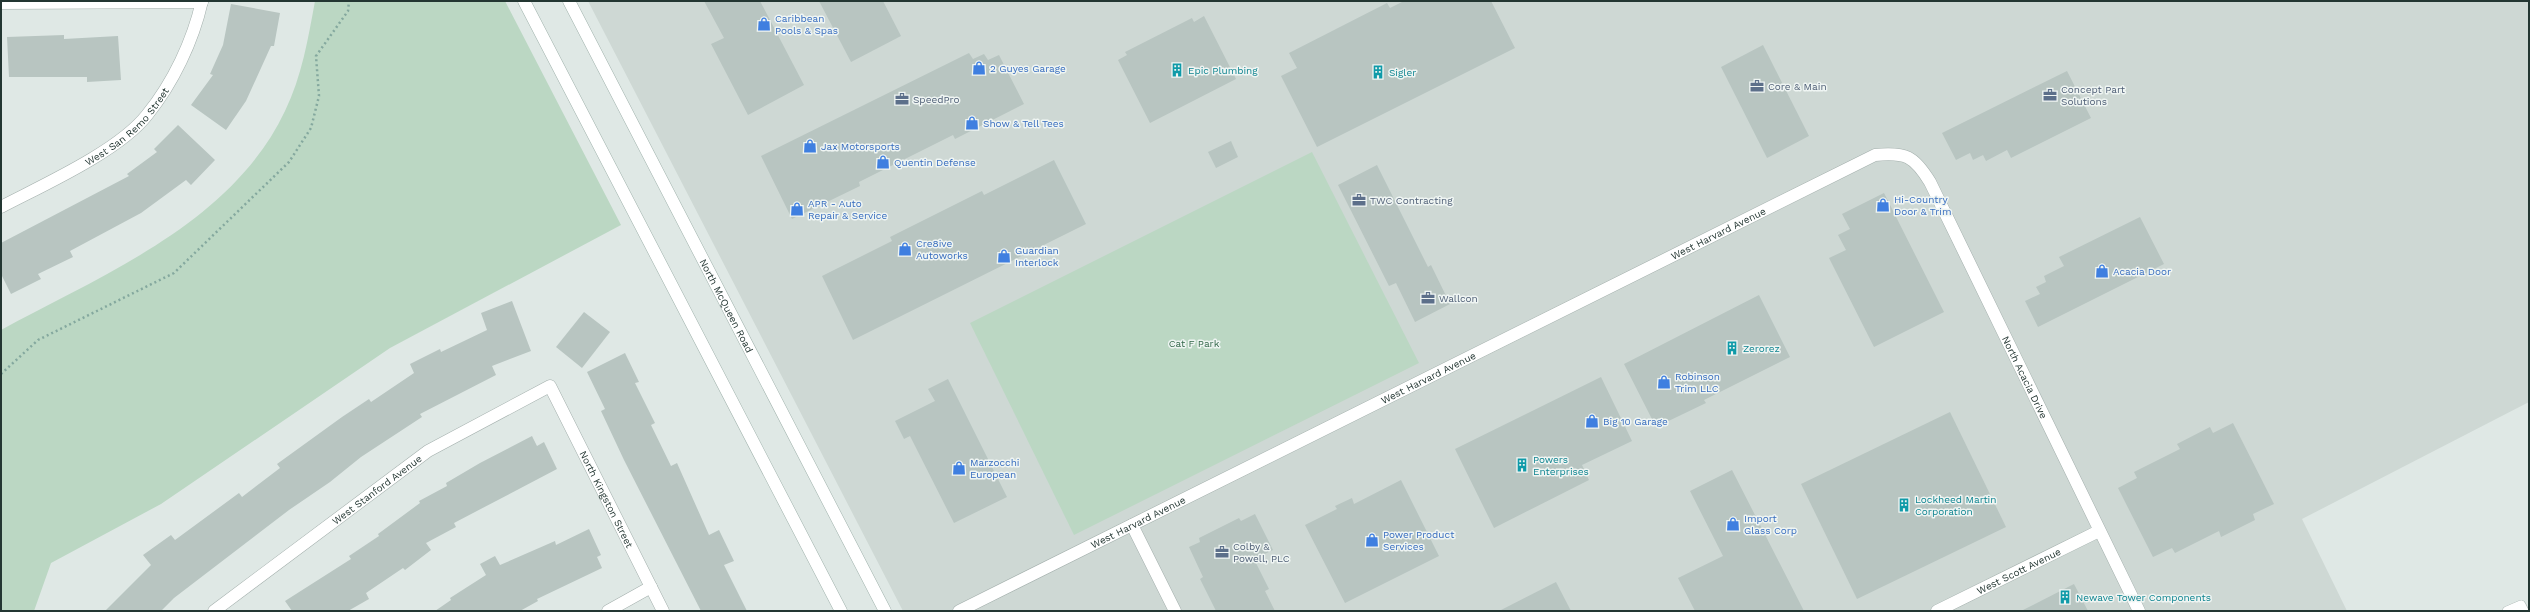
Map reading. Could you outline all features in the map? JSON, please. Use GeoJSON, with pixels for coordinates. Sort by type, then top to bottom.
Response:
{"type":"FeatureCollection","features":[{"type":"Feature","properties":{"kind":"street"},"geometry":{"type":"LineString","coordinates":[[1,3],[202,1]]}},
{"type":"Feature","properties":{"kind":"street","name":"West San Remo Street"},"geometry":{"type":"LineString","coordinates":[[1,207],[109,147],[147,116],[183,58],[202,1]]}},
{"type":"Feature","properties":{"kind":"street"},"geometry":{"type":"LineString","coordinates":[[524,1],[841,611]]}},
{"type":"Feature","properties":{"kind":"street","name":"North McQueen Road"},"geometry":{"type":"LineString","coordinates":[[569,1],[885,611]]}},
{"type":"Feature","properties":{"kind":"street","name":"West Harvard Avenue"},"geometry":{"type":"LineString","coordinates":[[959,611],[1875,156],[1900,153]]}},
{"type":"Feature","properties":{"kind":"street","name":"North Acacia Drive"},"geometry":{"type":"LineString","coordinates":[[1900,153],[1920,166],[1930,182],[2099,531],[2140,611]]}},
{"type":"Feature","properties":{"kind":"street","name":"North Kingston Street"},"geometry":{"type":"LineString","coordinates":[[550,386],[663,611]]}},
{"type":"Feature","properties":{"kind":"street","name":"West Stanford Avenue"},"geometry":{"type":"LineString","coordinates":[[214,611],[428,451],[550,386]]}},
{"type":"Feature","properties":{"kind":"street"},"geometry":{"type":"LineString","coordinates":[[1132,525],[1175,611]]}},
{"type":"Feature","properties":{"kind":"street","name":"West Scott Avenue"},"geometry":{"type":"LineString","coordinates":[[1937,611],[2099,531]]}},
{"type":"Feature","properties":{"kind":"street"},"geometry":{"type":"LineString","coordinates":[[608,611],[651,587]]}},
{"type":"Feature","properties":{"kind":"lane"},"geometry":{"type":"LineString","coordinates":[[2507,611],[2521,605],[2524,611]]}},
{"type":"Feature","properties":{"kind":"path"},"geometry":{"type":"LineString","coordinates":[[1,374],[38,340],[174,272],[289,162],[311,128],[319,96],[316,56],[348,11],[349,1]]}},
{"type":"Feature","properties":{"kind":"shaded area"},"geometry":{"type":"Polygon","coordinates":[[[588,1],[2529,1],[2529,402],[2302,519],[2347,611],[903,611],[588,1]]]}},
{"type":"Feature","properties":{"kind":"green space"},"geometry":{"type":"Polygon","coordinates":[[[315,1],[505,1],[621,225],[390,348],[161,504],[51,563],[34,611],[1,611],[1,330],[122,266],[162,242],[199,215],[233,185],[262,150],[291,98],[307,43],[315,1]]]}},
{"type":"Feature","properties":{"kind":"green space","name":"Cat F Park"},"geometry":{"type":"Polygon","coordinates":[[[1312,152],[1419,363],[1074,535],[970,323],[1312,152]]]}},
{"type":"Feature","properties":{"kind":"building"},"geometry":{"type":"Polygon","coordinates":[[[704,1],[760,1],[804,85],[748,115],[711,44],[724,38],[704,1]]]}},
{"type":"Feature","properties":{"kind":"building"},"geometry":{"type":"Polygon","coordinates":[[[819,1],[883,1],[901,36],[851,62],[819,1]]]}},
{"type":"Feature","properties":{"kind":"building","name":"Sigler"},"geometry":{"type":"Polygon","coordinates":[[[1404,1],[1491,1],[1515,48],[1317,147],[1281,76],[1297,68],[1289,53],[1387,3],[1390,8],[1404,1]]]}},
{"type":"Feature","properties":{"kind":"building"},"geometry":{"type":"Polygon","coordinates":[[[231,4],[280,13],[274,46],[271,46],[246,101],[226,130],[191,105],[213,75],[210,74],[223,45],[231,4]]]}},
{"type":"Feature","properties":{"kind":"building","name":"Epic Plumbing"},"geometry":{"type":"Polygon","coordinates":[[[1204,16],[1236,79],[1150,123],[1118,60],[1127,55],[1125,52],[1192,18],[1194,22],[1204,16]]]}},
{"type":"Feature","properties":{"kind":"building"},"geometry":{"type":"Polygon","coordinates":[[[64,35],[64,39],[118,36],[121,80],[87,82],[87,77],[9,77],[7,37],[64,35]]]}},
{"type":"Feature","properties":{"kind":"building","name":"Core & Main"},"geometry":{"type":"Polygon","coordinates":[[[1763,45],[1809,136],[1767,158],[1721,67],[1763,45]]]}},
{"type":"Feature","properties":{"kind":"building"},"geometry":{"type":"Polygon","coordinates":[[[969,53],[973,59],[984,54],[988,60],[999,55],[1024,104],[955,139],[953,135],[859,182],[860,186],[792,219],[761,156],[969,53]]]}},
{"type":"Feature","properties":{"kind":"building","name":"Concept Part Solutions"},"geometry":{"type":"Polygon","coordinates":[[[2067,71],[2091,118],[2011,158],[2007,150],[1986,161],[1983,155],[1973,160],[1970,153],[1956,160],[1942,133],[2067,71]]]}},
{"type":"Feature","properties":{"kind":"building"},"geometry":{"type":"Polygon","coordinates":[[[178,125],[215,160],[191,185],[186,180],[141,213],[70,251],[73,257],[38,274],[41,279],[11,294],[1,274],[1,243],[129,176],[127,174],[157,152],[154,149],[178,125]]]}},
{"type":"Feature","properties":{"kind":"building"},"geometry":{"type":"Polygon","coordinates":[[[1231,141],[1238,157],[1216,168],[1208,152],[1231,141]]]}},
{"type":"Feature","properties":{"kind":"building"},"geometry":{"type":"Polygon","coordinates":[[[1054,160],[1086,224],[853,340],[822,276],[892,241],[890,237],[982,191],[984,195],[1054,160]]]}},
{"type":"Feature","properties":{"kind":"building"},"geometry":{"type":"Polygon","coordinates":[[[1377,165],[1428,267],[1431,265],[1450,304],[1415,322],[1396,283],[1389,286],[1338,185],[1377,165]]]}},
{"type":"Feature","properties":{"kind":"building"},"geometry":{"type":"Polygon","coordinates":[[[1884,193],[1944,312],[1874,347],[1829,258],[1846,250],[1838,235],[1850,229],[1842,214],[1884,193]]]}},
{"type":"Feature","properties":{"kind":"building","name":"Acacia Door"},"geometry":{"type":"Polygon","coordinates":[[[2140,217],[2164,264],[2038,327],[2025,301],[2040,294],[2036,287],[2046,282],[2044,276],[2064,266],[2059,257],[2140,217]]]}},
{"type":"Feature","properties":{"kind":"building","name":"Zerorez"},"geometry":{"type":"Polygon","coordinates":[[[1759,295],[1790,357],[1704,400],[1706,403],[1656,427],[1624,364],[1759,295]]]}},
{"type":"Feature","properties":{"kind":"building"},"geometry":{"type":"Polygon","coordinates":[[[512,301],[531,351],[492,366],[496,375],[420,414],[422,417],[361,457],[330,482],[289,510],[174,598],[161,611],[105,611],[151,565],[143,555],[171,535],[175,540],[239,493],[242,497],[280,468],[277,464],[342,417],[369,399],[371,402],[414,373],[410,364],[440,349],[441,352],[487,330],[481,313],[512,301]]]}},
{"type":"Feature","properties":{"kind":"building"},"geometry":{"type":"Polygon","coordinates":[[[584,312],[610,332],[582,368],[556,347],[584,312]]]}},
{"type":"Feature","properties":{"kind":"building"},"geometry":{"type":"Polygon","coordinates":[[[625,353],[639,382],[635,383],[655,423],[651,425],[671,466],[677,463],[709,535],[719,530],[734,561],[724,565],[747,611],[701,611],[624,460],[601,411],[605,409],[587,372],[625,353]]]}},
{"type":"Feature","properties":{"kind":"building","name":"Powers Enterprises"},"geometry":{"type":"Polygon","coordinates":[[[1601,377],[1632,441],[1582,465],[1589,480],[1494,528],[1455,449],[1601,377]]]}},
{"type":"Feature","properties":{"kind":"building","name":"Marzocchi European"},"geometry":{"type":"Polygon","coordinates":[[[948,379],[1007,497],[954,523],[910,436],[904,439],[895,421],[935,401],[928,389],[948,379]]]}},
{"type":"Feature","properties":{"kind":"building","name":"Lockheed Martin Corporation"},"geometry":{"type":"Polygon","coordinates":[[[1950,412],[2006,527],[1857,599],[1801,484],[1950,412]]]}},
{"type":"Feature","properties":{"kind":"building"},"geometry":{"type":"Polygon","coordinates":[[[2233,423],[2274,504],[2253,514],[2255,520],[2221,537],[2219,531],[2175,553],[2172,548],[2153,557],[2118,488],[2137,478],[2134,472],[2180,449],[2177,444],[2210,427],[2213,433],[2233,423]]]}},
{"type":"Feature","properties":{"kind":"building"},"geometry":{"type":"Polygon","coordinates":[[[532,436],[537,446],[544,442],[557,469],[454,523],[456,527],[426,543],[431,550],[405,570],[403,568],[366,593],[369,599],[348,611],[292,611],[285,601],[351,559],[349,556],[379,536],[378,534],[420,503],[419,501],[447,486],[446,483],[480,463],[532,436]]]}},
{"type":"Feature","properties":{"kind":"building","name":"Import Glass Corp"},"geometry":{"type":"Polygon","coordinates":[[[1732,470],[1804,611],[1695,611],[1678,578],[1723,556],[1690,491],[1732,470]]]}},
{"type":"Feature","properties":{"kind":"building","name":"Power Product Services"},"geometry":{"type":"Polygon","coordinates":[[[1401,480],[1439,556],[1345,603],[1305,525],[1337,509],[1335,506],[1352,498],[1354,504],[1401,480]]]}},
{"type":"Feature","properties":{"kind":"building"},"geometry":{"type":"Polygon","coordinates":[[[1255,514],[1273,550],[1254,559],[1269,589],[1265,591],[1275,611],[1216,611],[1200,579],[1203,577],[1189,547],[1200,542],[1199,538],[1239,518],[1241,521],[1255,514]]]}},
{"type":"Feature","properties":{"kind":"building"},"geometry":{"type":"Polygon","coordinates":[[[589,529],[601,555],[597,557],[602,568],[537,599],[538,601],[520,611],[435,611],[451,600],[450,598],[486,575],[480,564],[495,556],[500,565],[555,541],[556,545],[589,529]]]}},
{"type":"Feature","properties":{"kind":"building"},"geometry":{"type":"Polygon","coordinates":[[[1556,582],[1571,611],[1499,611],[1556,582]]]}},
{"type":"Feature","properties":{"kind":"building","name":"Newave Tower Components"},"geometry":{"type":"Polygon","coordinates":[[[2074,584],[2088,611],[2021,611],[2074,584]]]}},
{"type":"Feature","properties":{"kind":"place","name":"Caribbean Pools & Spas"},"geometry":{"type":"Point","coordinates":[764,24]}},
{"type":"Feature","properties":{"kind":"place","name":"2 Guyes Garage"},"geometry":{"type":"Point","coordinates":[979,68]}},
{"type":"Feature","properties":{"kind":"place","name":"Epic Plumbing"},"geometry":{"type":"Point","coordinates":[1177,70]}},
{"type":"Feature","properties":{"kind":"place","name":"Sigler"},"geometry":{"type":"Point","coordinates":[1378,72]}},
{"type":"Feature","properties":{"kind":"place","name":"Core & Main"},"geometry":{"type":"Point","coordinates":[1757,86]}},
{"type":"Feature","properties":{"kind":"place","name":"Concept Part Solutions"},"geometry":{"type":"Point","coordinates":[2050,95]}},
{"type":"Feature","properties":{"kind":"place","name":"SpeedPro"},"geometry":{"type":"Point","coordinates":[902,99]}},
{"type":"Feature","properties":{"kind":"place","name":"Show & Tell Tees"},"geometry":{"type":"Point","coordinates":[972,123]}},
{"type":"Feature","properties":{"kind":"place","name":"Jax Motorsports"},"geometry":{"type":"Point","coordinates":[810,146]}},
{"type":"Feature","properties":{"kind":"place","name":"Quentin Defense"},"geometry":{"type":"Point","coordinates":[883,162]}},
{"type":"Feature","properties":{"kind":"place","name":"TWC Contracting"},"geometry":{"type":"Point","coordinates":[1359,200]}},
{"type":"Feature","properties":{"kind":"place","name":"Hi-Country Door & Trim"},"geometry":{"type":"Point","coordinates":[1883,205]}},
{"type":"Feature","properties":{"kind":"place","name":"APR - Auto Repair & Service"},"geometry":{"type":"Point","coordinates":[797,209]}},
{"type":"Feature","properties":{"kind":"place","name":"Cre8ive Autoworks"},"geometry":{"type":"Point","coordinates":[905,249]}},
{"type":"Feature","properties":{"kind":"place","name":"Guardian Interlock"},"geometry":{"type":"Point","coordinates":[1004,256]}},
{"type":"Feature","properties":{"kind":"place","name":"Acacia Door"},"geometry":{"type":"Point","coordinates":[2102,271]}},
{"type":"Feature","properties":{"kind":"place","name":"Wallcon"},"geometry":{"type":"Point","coordinates":[1428,298]}},
{"type":"Feature","properties":{"kind":"place","name":"Zerorez"},"geometry":{"type":"Point","coordinates":[1732,348]}},
{"type":"Feature","properties":{"kind":"place","name":"Robinson Trim LLC"},"geometry":{"type":"Point","coordinates":[1664,382]}},
{"type":"Feature","properties":{"kind":"place","name":"Big 10 Garage"},"geometry":{"type":"Point","coordinates":[1592,421]}},
{"type":"Feature","properties":{"kind":"place","name":"Powers Enterprises"},"geometry":{"type":"Point","coordinates":[1522,465]}},
{"type":"Feature","properties":{"kind":"place","name":"Marzocchi European"},"geometry":{"type":"Point","coordinates":[959,468]}},
{"type":"Feature","properties":{"kind":"place","name":"Lockheed Martin Corporation"},"geometry":{"type":"Point","coordinates":[1904,505]}},
{"type":"Feature","properties":{"kind":"place","name":"Import Glass Corp"},"geometry":{"type":"Point","coordinates":[1733,524]}},
{"type":"Feature","properties":{"kind":"place","name":"Power Product Services"},"geometry":{"type":"Point","coordinates":[1372,540]}},
{"type":"Feature","properties":{"kind":"place","name":"Colby & Powell, PLC"},"geometry":{"type":"Point","coordinates":[1222,552]}},
{"type":"Feature","properties":{"kind":"place","name":"Newave Tower Components"},"geometry":{"type":"Point","coordinates":[2065,597]}}]}
